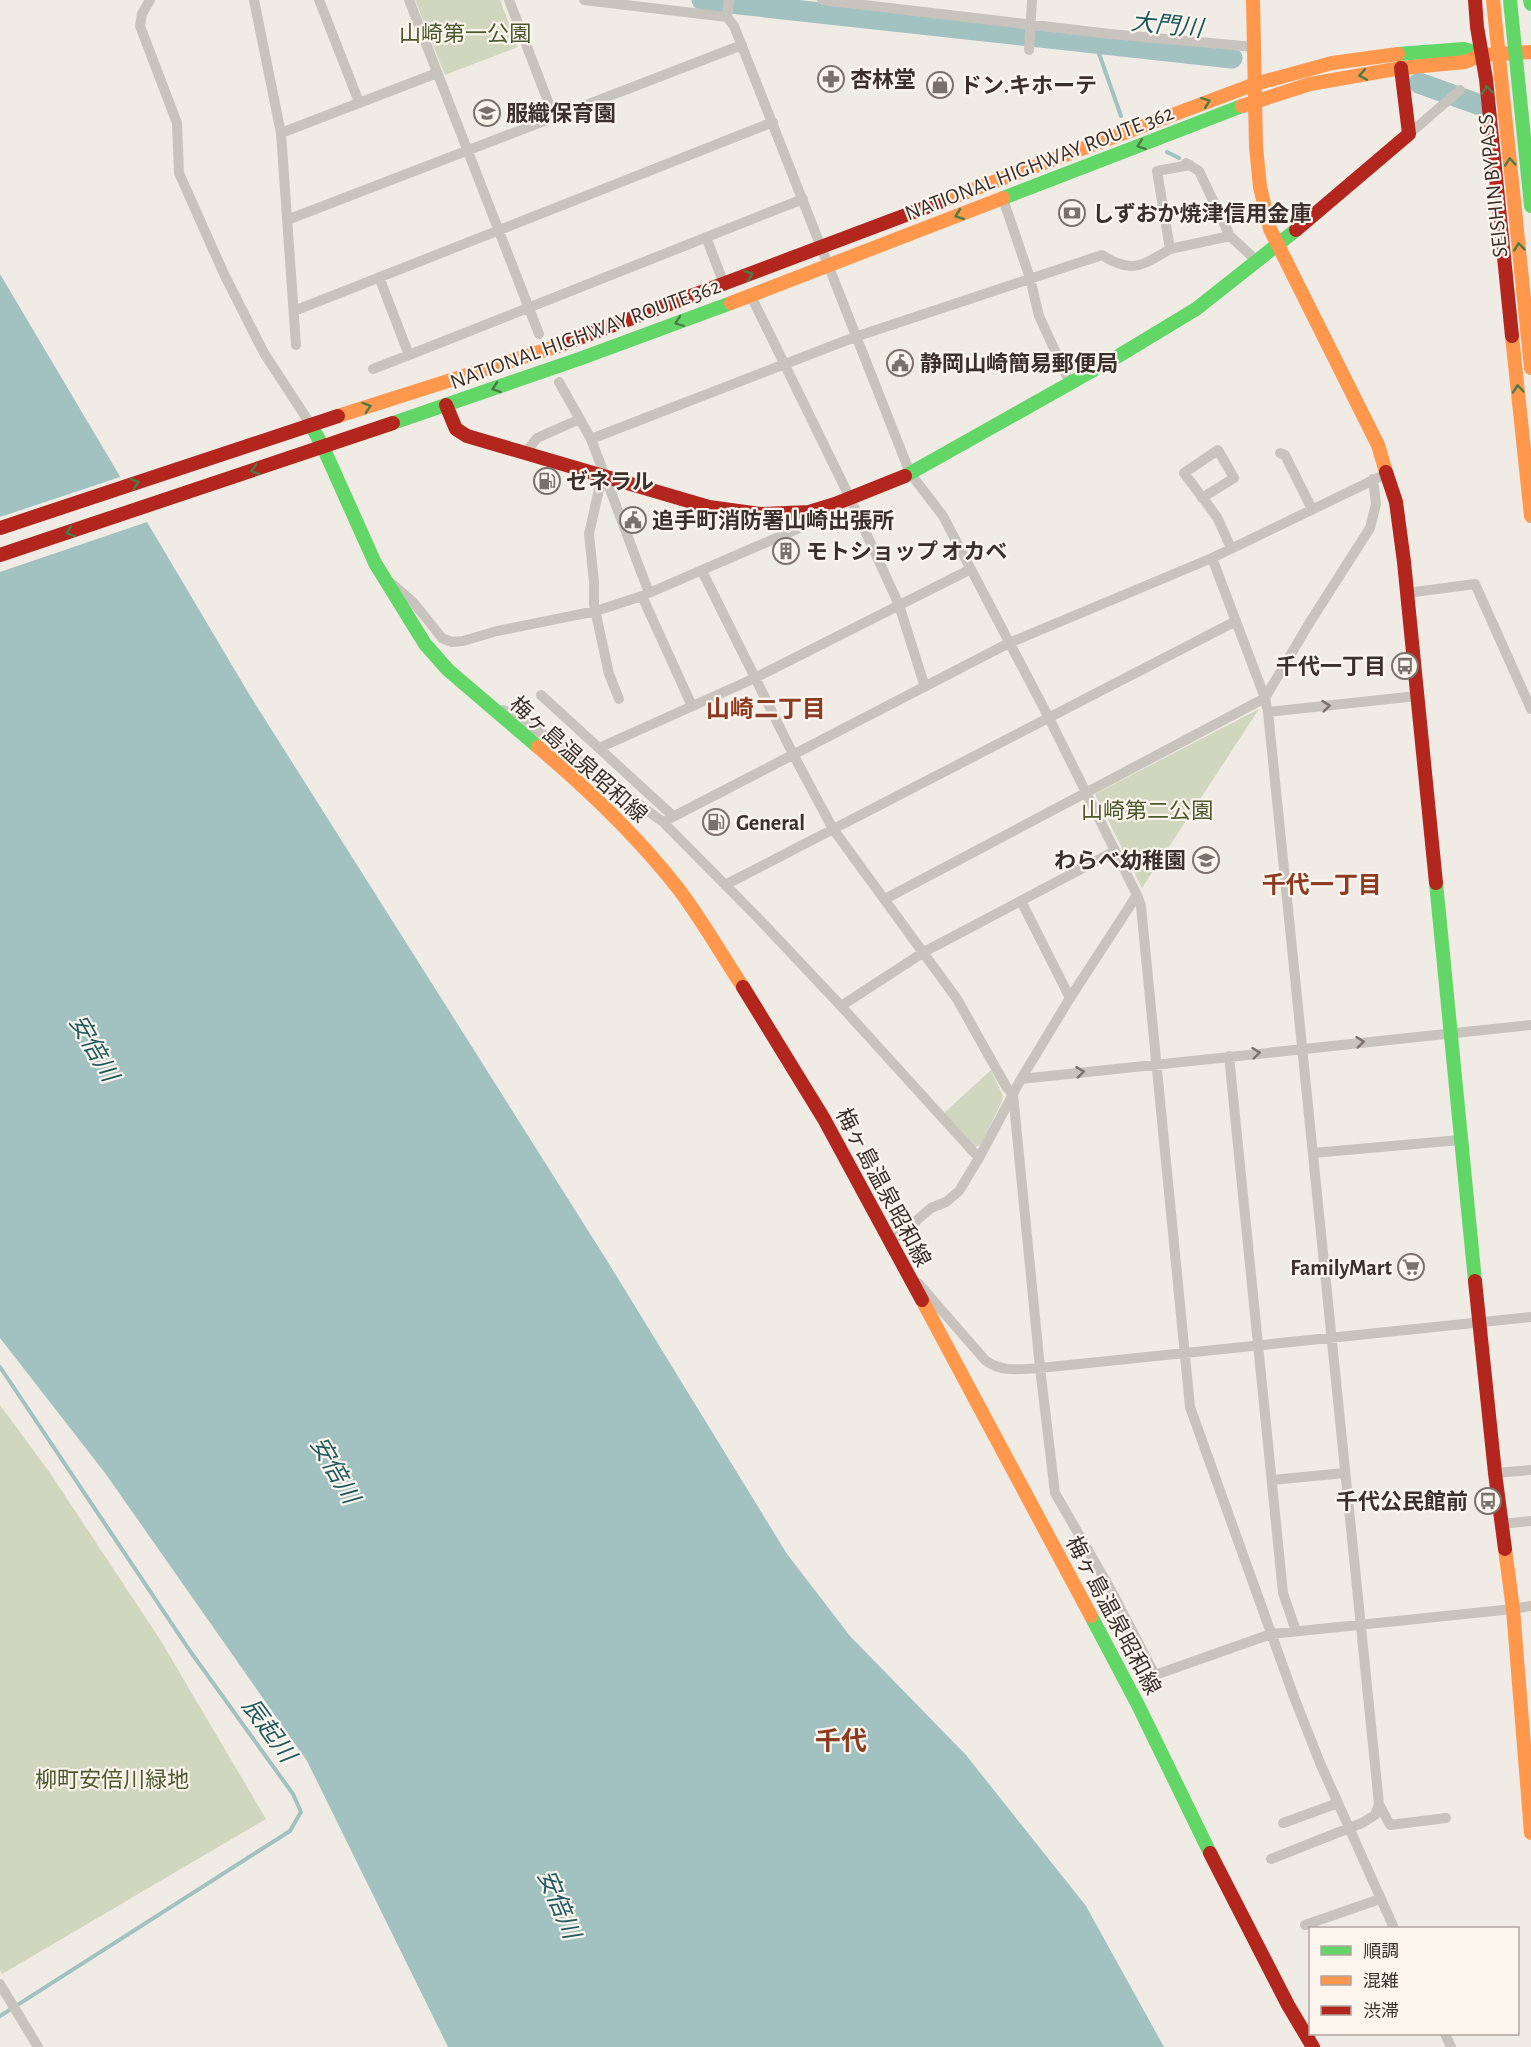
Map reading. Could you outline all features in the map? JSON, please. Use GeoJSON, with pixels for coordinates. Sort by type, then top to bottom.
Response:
{"type":"FeatureCollection","features":[{"type":"Feature","properties":{"kind":"main road"},"geometry":{"type":"LineString","coordinates":[[1253,0],[1254,125],[1260,187],[1270,229],[1378,445],[1396,502],[1479,1322],[1501,1524],[1513,1610],[1531,1833]]}},
{"type":"Feature","properties":{"kind":"main road","name":"SEISHIN BYPASS"},"geometry":{"type":"LineString","coordinates":[[1493,0],[1531,368]]}},
{"type":"Feature","properties":{"kind":"main road","name":"SEISHIN BYPASS"},"geometry":{"type":"LineString","coordinates":[[1510,0],[1531,206]]}},
{"type":"Feature","properties":{"kind":"main road"},"geometry":{"type":"LineString","coordinates":[[1530,0],[1531,4]]}},
{"type":"Feature","properties":{"kind":"main road"},"geometry":{"type":"LineString","coordinates":[[1474,2],[1482,55],[1531,516]]}},
{"type":"Feature","properties":{"kind":"main road","name":"NATIONAL HIGHWAY ROUTE 362"},"geometry":{"type":"LineString","coordinates":[[0,528],[549,349],[1255,84],[1332,63],[1379,56],[1464,49],[1482,55]]}},
{"type":"Feature","properties":{"kind":"main road"},"geometry":{"type":"LineString","coordinates":[[1482,55],[1531,52]]}},
{"type":"Feature","properties":{"kind":"main road","name":"NATIONAL HIGHWAY ROUTE 362"},"geometry":{"type":"LineString","coordinates":[[1409,134],[1278,246],[1196,309],[895,481],[809,512],[760,514],[709,507],[604,477],[467,436],[456,429],[446,405],[751,296],[1255,101],[1310,84],[1401,68],[1465,62],[1482,55]]}},
{"type":"Feature","properties":{"kind":"main road"},"geometry":{"type":"LineString","coordinates":[[1401,68],[1409,134]]}},
{"type":"Feature","properties":{"kind":"main road"},"geometry":{"type":"LineString","coordinates":[[0,555],[446,405]]}},
{"type":"Feature","properties":{"kind":"main road","name":"梅ヶ島温泉昭和線"},"geometry":{"type":"LineString","coordinates":[[305,427],[375,563],[425,644],[448,670],[589,790],[635,838],[678,888],[750,997],[824,1119],[1138,1705],[1221,1876],[1288,2005],[1313,2047]]}},
{"type":"Feature","properties":{"kind":"street"},"geometry":{"type":"LineString","coordinates":[[150,0],[142,14],[140,27],[177,123],[179,173],[224,274],[305,427]]}},
{"type":"Feature","properties":{"kind":"street"},"geometry":{"type":"LineString","coordinates":[[254,0],[281,133],[296,345]]}},
{"type":"Feature","properties":{"kind":"street"},"geometry":{"type":"LineString","coordinates":[[320,0],[359,102]]}},
{"type":"Feature","properties":{"kind":"street"},"geometry":{"type":"LineString","coordinates":[[409,0],[538,334]]}},
{"type":"Feature","properties":{"kind":"street"},"geometry":{"type":"LineString","coordinates":[[509,0],[554,117]]}},
{"type":"Feature","properties":{"kind":"street"},"geometry":{"type":"LineString","coordinates":[[584,0],[727,17]]}},
{"type":"Feature","properties":{"kind":"street"},"geometry":{"type":"LineString","coordinates":[[729,0],[727,17],[734,26],[773,122],[910,473],[943,516],[1049,718],[1141,906],[1190,1407],[1320,1763],[1393,1927]]}},
{"type":"Feature","properties":{"kind":"street"},"geometry":{"type":"LineString","coordinates":[[822,0],[1110,34],[1254,47]]}},
{"type":"Feature","properties":{"kind":"street"},"geometry":{"type":"LineString","coordinates":[[1029,50],[1032,0]]}},
{"type":"Feature","properties":{"kind":"street"},"geometry":{"type":"LineString","coordinates":[[287,220],[742,45]]}},
{"type":"Feature","properties":{"kind":"street"},"geometry":{"type":"LineString","coordinates":[[281,133],[437,73]]}},
{"type":"Feature","properties":{"kind":"street"},"geometry":{"type":"LineString","coordinates":[[1409,134],[1460,90]]}},
{"type":"Feature","properties":{"kind":"street"},"geometry":{"type":"LineString","coordinates":[[294,311],[773,122]]}},
{"type":"Feature","properties":{"kind":"street"},"geometry":{"type":"LineString","coordinates":[[1170,249],[1157,171],[1186,164],[1199,171],[1230,236],[1258,261]]}},
{"type":"Feature","properties":{"kind":"street"},"geometry":{"type":"LineString","coordinates":[[373,369],[803,199]]}},
{"type":"Feature","properties":{"kind":"street"},"geometry":{"type":"LineString","coordinates":[[1004,199],[1039,316],[1070,383]]}},
{"type":"Feature","properties":{"kind":"street"},"geometry":{"type":"LineString","coordinates":[[591,440],[855,337],[1029,278],[1102,255],[1117,264],[1133,266],[1150,261],[1170,249],[1230,236]]}},
{"type":"Feature","properties":{"kind":"street"},"geometry":{"type":"LineString","coordinates":[[706,237],[724,284]]}},
{"type":"Feature","properties":{"kind":"street"},"geometry":{"type":"LineString","coordinates":[[379,277],[409,355]]}},
{"type":"Feature","properties":{"kind":"street"},"geometry":{"type":"LineString","coordinates":[[751,296],[850,498],[899,605],[925,687]]}},
{"type":"Feature","properties":{"kind":"street"},"geometry":{"type":"LineString","coordinates":[[560,382],[591,440],[646,594],[692,706]]}},
{"type":"Feature","properties":{"kind":"street"},"geometry":{"type":"LineString","coordinates":[[526,452],[537,438],[580,419]]}},
{"type":"Feature","properties":{"kind":"street"},"geometry":{"type":"LineString","coordinates":[[1202,498],[1234,478],[1218,450],[1184,473],[1216,518],[1231,548]]}},
{"type":"Feature","properties":{"kind":"street"},"geometry":{"type":"LineString","coordinates":[[1280,453],[1285,455],[1312,509]]}},
{"type":"Feature","properties":{"kind":"street"},"geometry":{"type":"LineString","coordinates":[[668,819],[1009,644],[1212,558],[1388,473]]}},
{"type":"Feature","properties":{"kind":"street"},"geometry":{"type":"LineString","coordinates":[[604,477],[589,534],[596,610],[609,675],[619,699]]}},
{"type":"Feature","properties":{"kind":"street"},"geometry":{"type":"LineString","coordinates":[[885,899],[1265,698],[1370,528],[1376,504],[1373,479]]}},
{"type":"Feature","properties":{"kind":"street"},"geometry":{"type":"LineString","coordinates":[[375,563],[398,590],[414,603],[442,638],[452,642],[463,641],[488,633],[596,610],[646,594],[818,520],[850,498]]}},
{"type":"Feature","properties":{"kind":"street"},"geometry":{"type":"LineString","coordinates":[[1212,558],[1265,698],[1268,712],[1379,1804],[1390,1825],[1446,1818]]}},
{"type":"Feature","properties":{"kind":"street"},"geometry":{"type":"LineString","coordinates":[[598,748],[755,678],[970,569]]}},
{"type":"Feature","properties":{"kind":"street"},"geometry":{"type":"LineString","coordinates":[[702,571],[833,829],[957,999],[1007,1088],[1013,1094],[1040,1368],[1055,1493],[1112,1592],[1155,1675],[1271,1634],[1513,1610],[1531,1606]]}},
{"type":"Feature","properties":{"kind":"street"},"geometry":{"type":"LineString","coordinates":[[1407,593],[1475,584],[1531,709]]}},
{"type":"Feature","properties":{"kind":"street"},"geometry":{"type":"LineString","coordinates":[[725,885],[1236,621]]}},
{"type":"Feature","properties":{"kind":"street"},"geometry":{"type":"LineString","coordinates":[[541,695],[598,748],[668,819],[725,885],[841,1006],[979,1158]]}},
{"type":"Feature","properties":{"kind":"street"},"geometry":{"type":"LineString","coordinates":[[1268,712],[1417,696]]}},
{"type":"Feature","properties":{"kind":"street"},"geometry":{"type":"LineString","coordinates":[[484,701],[517,717],[550,738],[668,819]]}},
{"type":"Feature","properties":{"kind":"street"},"geometry":{"type":"LineString","coordinates":[[841,1006],[924,952],[1115,851]]}},
{"type":"Feature","properties":{"kind":"street"},"geometry":{"type":"LineString","coordinates":[[889,1242],[931,1208],[946,1202],[959,1191],[1022,1078],[1137,895]]}},
{"type":"Feature","properties":{"kind":"street"},"geometry":{"type":"LineString","coordinates":[[1021,901],[1071,998]]}},
{"type":"Feature","properties":{"kind":"street"},"geometry":{"type":"LineString","coordinates":[[1022,1078],[1531,1025]]}},
{"type":"Feature","properties":{"kind":"street"},"geometry":{"type":"LineString","coordinates":[[1229,1056],[1283,1593],[1296,1631]]}},
{"type":"Feature","properties":{"kind":"street"},"geometry":{"type":"LineString","coordinates":[[1313,1153],[1460,1140]]}},
{"type":"Feature","properties":{"kind":"street"},"geometry":{"type":"LineString","coordinates":[[902,1265],[973,1347],[993,1366],[1004,1369],[1040,1368],[1531,1317]]}},
{"type":"Feature","properties":{"kind":"street"},"geometry":{"type":"LineString","coordinates":[[1495,1473],[1531,1470]]}},
{"type":"Feature","properties":{"kind":"street"},"geometry":{"type":"LineString","coordinates":[[1272,1480],[1345,1473]]}},
{"type":"Feature","properties":{"kind":"street"},"geometry":{"type":"LineString","coordinates":[[1501,1524],[1531,1521]]}},
{"type":"Feature","properties":{"kind":"street"},"geometry":{"type":"LineString","coordinates":[[1283,1823],[1338,1803]]}},
{"type":"Feature","properties":{"kind":"street"},"geometry":{"type":"LineString","coordinates":[[1271,1859],[1349,1829],[1375,1815],[1379,1804]]}},
{"type":"Feature","properties":{"kind":"street"},"geometry":{"type":"LineString","coordinates":[[1305,1925],[1380,1899]]}},
{"type":"Feature","properties":{"kind":"street"},"geometry":{"type":"LineString","coordinates":[[1,1985],[35,2042]]}},
{"type":"Feature","properties":{"kind":"green space","name":"山崎第一公園"},"geometry":{"type":"Polygon","coordinates":[[[415,0],[500,0],[518,47],[445,75],[415,0]]]}},
{"type":"Feature","properties":{"kind":"green space","name":"山崎第二公園"},"geometry":{"type":"Polygon","coordinates":[[[1259,709],[1142,888],[1095,794],[1259,709]]]}},
{"type":"Feature","properties":{"kind":"green space"},"geometry":{"type":"Polygon","coordinates":[[[991,1070],[1003,1096],[1002,1101],[981,1145],[974,1147],[943,1114],[991,1070]]]}},
{"type":"Feature","properties":{"kind":"green space","name":"柳町安倍川緑地"},"geometry":{"type":"Polygon","coordinates":[[[0,1405],[50,1473],[161,1641],[266,1819],[2,1974],[0,1970],[0,1405]]]}},
{"type":"Feature","properties":{"kind":"water","name":"安倍川"},"geometry":{"type":"Polygon","coordinates":[[[0,274],[249,694],[606,1259],[787,1554],[850,1636],[966,1755],[1086,1906],[1164,2047],[448,2047],[307,1761],[105,1473],[0,1338],[0,274]]]}},
{"type":"Feature","properties":{"kind":"pier"},"geometry":{"type":"Polygon","coordinates":[[[123,476],[150,521],[0,572],[0,517],[123,476]]]}},
{"type":"Feature","properties":{"kind":"waterway","name":"大門川"},"geometry":{"type":"LineString","coordinates":[[702,0],[1232,58]]}},
{"type":"Feature","properties":{"kind":"waterway"},"geometry":{"type":"LineString","coordinates":[[1095,42],[1121,116]]}},
{"type":"Feature","properties":{"kind":"waterway","name":"大門川"},"geometry":{"type":"LineString","coordinates":[[1419,83],[1483,106]]}},
{"type":"Feature","properties":{"kind":"waterway"},"geometry":{"type":"LineString","coordinates":[[1167,152],[1179,158]]}},
{"type":"Feature","properties":{"kind":"waterway","name":"辰起川"},"geometry":{"type":"LineString","coordinates":[[0,1367],[190,1651],[293,1794],[301,1812],[290,1831],[0,2016]]}},
{"type":"Feature","properties":{"kind":"traffic: fast"},"geometry":{"type":"LineString","coordinates":[[1510,0],[1531,206]]}},
{"type":"Feature","properties":{"kind":"traffic: fast"},"geometry":{"type":"LineString","coordinates":[[1530,0],[1531,4]]}},
{"type":"Feature","properties":{"kind":"traffic: fast"},"geometry":{"type":"LineString","coordinates":[[1398,54],[1464,49],[1482,55]]}},
{"type":"Feature","properties":{"kind":"traffic: fast"},"geometry":{"type":"LineString","coordinates":[[1003,198],[1242,106]]}},
{"type":"Feature","properties":{"kind":"traffic: fast"},"geometry":{"type":"LineString","coordinates":[[905,476],[1115,358],[1196,309],[1296,230]]}},
{"type":"Feature","properties":{"kind":"traffic: fast"},"geometry":{"type":"LineString","coordinates":[[393,423],[579,359],[731,303]]}},
{"type":"Feature","properties":{"kind":"traffic: fast"},"geometry":{"type":"LineString","coordinates":[[311,425],[375,563],[425,644],[448,670],[538,747]]}},
{"type":"Feature","properties":{"kind":"traffic: fast"},"geometry":{"type":"LineString","coordinates":[[1436,883],[1475,1281]]}},
{"type":"Feature","properties":{"kind":"traffic: fast"},"geometry":{"type":"LineString","coordinates":[[1091,1616],[1138,1705],[1210,1853]]}},
{"type":"Feature","properties":{"kind":"traffic: slow"},"geometry":{"type":"LineString","coordinates":[[1253,0],[1256,147],[1260,187],[1270,229],[1378,445],[1386,472]]}},
{"type":"Feature","properties":{"kind":"traffic: slow"},"geometry":{"type":"LineString","coordinates":[[1493,0],[1516,220]]}},
{"type":"Feature","properties":{"kind":"traffic: slow"},"geometry":{"type":"LineString","coordinates":[[1242,106],[1310,84],[1401,68],[1465,62],[1482,55],[1531,52]]}},
{"type":"Feature","properties":{"kind":"traffic: slow"},"geometry":{"type":"LineString","coordinates":[[943,201],[1255,84],[1332,63],[1398,54]]}},
{"type":"Feature","properties":{"kind":"traffic: slow"},"geometry":{"type":"LineString","coordinates":[[731,303],[1003,198]]}},
{"type":"Feature","properties":{"kind":"traffic: slow"},"geometry":{"type":"LineString","coordinates":[[1516,220],[1531,368]]}},
{"type":"Feature","properties":{"kind":"traffic: slow"},"geometry":{"type":"LineString","coordinates":[[1512,336],[1531,516]]}},
{"type":"Feature","properties":{"kind":"traffic: slow"},"geometry":{"type":"LineString","coordinates":[[338,416],[558,346]]}},
{"type":"Feature","properties":{"kind":"traffic: slow"},"geometry":{"type":"LineString","coordinates":[[538,747],[611,814],[645,849],[677,887],[743,987]]}},
{"type":"Feature","properties":{"kind":"traffic: slow"},"geometry":{"type":"LineString","coordinates":[[922,1300],[1091,1616]]}},
{"type":"Feature","properties":{"kind":"traffic: slow"},"geometry":{"type":"LineString","coordinates":[[1505,1549],[1513,1609],[1531,1833]]}},
{"type":"Feature","properties":{"kind":"traffic: jam"},"geometry":{"type":"LineString","coordinates":[[1475,0],[1486,79],[1512,336]]}},
{"type":"Feature","properties":{"kind":"traffic: jam"},"geometry":{"type":"LineString","coordinates":[[1296,230],[1409,134],[1401,68]]}},
{"type":"Feature","properties":{"kind":"traffic: jam"},"geometry":{"type":"LineString","coordinates":[[558,346],[943,201]]}},
{"type":"Feature","properties":{"kind":"traffic: jam"},"geometry":{"type":"LineString","coordinates":[[446,405],[456,429],[467,436],[709,507],[760,514],[809,512],[905,476]]}},
{"type":"Feature","properties":{"kind":"traffic: jam"},"geometry":{"type":"LineString","coordinates":[[0,528],[338,416]]}},
{"type":"Feature","properties":{"kind":"traffic: jam"},"geometry":{"type":"LineString","coordinates":[[0,555],[393,423]]}},
{"type":"Feature","properties":{"kind":"traffic: jam"},"geometry":{"type":"LineString","coordinates":[[1386,472],[1396,502],[1404,562],[1436,883]]}},
{"type":"Feature","properties":{"kind":"traffic: jam"},"geometry":{"type":"LineString","coordinates":[[743,987],[824,1119],[922,1300]]}},
{"type":"Feature","properties":{"kind":"traffic: jam"},"geometry":{"type":"LineString","coordinates":[[1475,1281],[1505,1549]]}},
{"type":"Feature","properties":{"kind":"traffic: jam"},"geometry":{"type":"LineString","coordinates":[[1210,1853],[1288,2005],[1313,2047]]}},
{"type":"Feature","properties":{"kind":"place","name":"杏林堂"},"geometry":{"type":"Point","coordinates":[831,79]}},
{"type":"Feature","properties":{"kind":"place","name":"ドン.キホーテ"},"geometry":{"type":"Point","coordinates":[940,85]}},
{"type":"Feature","properties":{"kind":"place","name":"服織保育園"},"geometry":{"type":"Point","coordinates":[487,113]}},
{"type":"Feature","properties":{"kind":"place","name":"しずおか焼津信用金庫"},"geometry":{"type":"Point","coordinates":[1072,213]}},
{"type":"Feature","properties":{"kind":"place","name":"静岡山崎簡易郵便局"},"geometry":{"type":"Point","coordinates":[900,363]}},
{"type":"Feature","properties":{"kind":"place","name":"ゼネラル"},"geometry":{"type":"Point","coordinates":[547,481]}},
{"type":"Feature","properties":{"kind":"place","name":"追手町消防署山崎出張所"},"geometry":{"type":"Point","coordinates":[633,520]}},
{"type":"Feature","properties":{"kind":"place","name":"モトショップ オカベ"},"geometry":{"type":"Point","coordinates":[786,551]}},
{"type":"Feature","properties":{"kind":"place","name":"千代一丁目"},"geometry":{"type":"Point","coordinates":[1405,666]}},
{"type":"Feature","properties":{"kind":"place","name":"General"},"geometry":{"type":"Point","coordinates":[716,822]}},
{"type":"Feature","properties":{"kind":"place","name":"わらべ幼稚園"},"geometry":{"type":"Point","coordinates":[1206,860]}},
{"type":"Feature","properties":{"kind":"place","name":"FamilyMart"},"geometry":{"type":"Point","coordinates":[1411,1267]}},
{"type":"Feature","properties":{"kind":"place","name":"千代公民館前"},"geometry":{"type":"Point","coordinates":[1488,1501]}},
{"type":"Feature","properties":{"kind":"district","name":"山崎二丁目"},"geometry":{"type":"Point","coordinates":[766,709]}},
{"type":"Feature","properties":{"kind":"district","name":"千代一丁目"},"geometry":{"type":"Point","coordinates":[1322,885]}},
{"type":"Feature","properties":{"kind":"district","name":"千代"},"geometry":{"type":"Point","coordinates":[841,1741]}}]}
